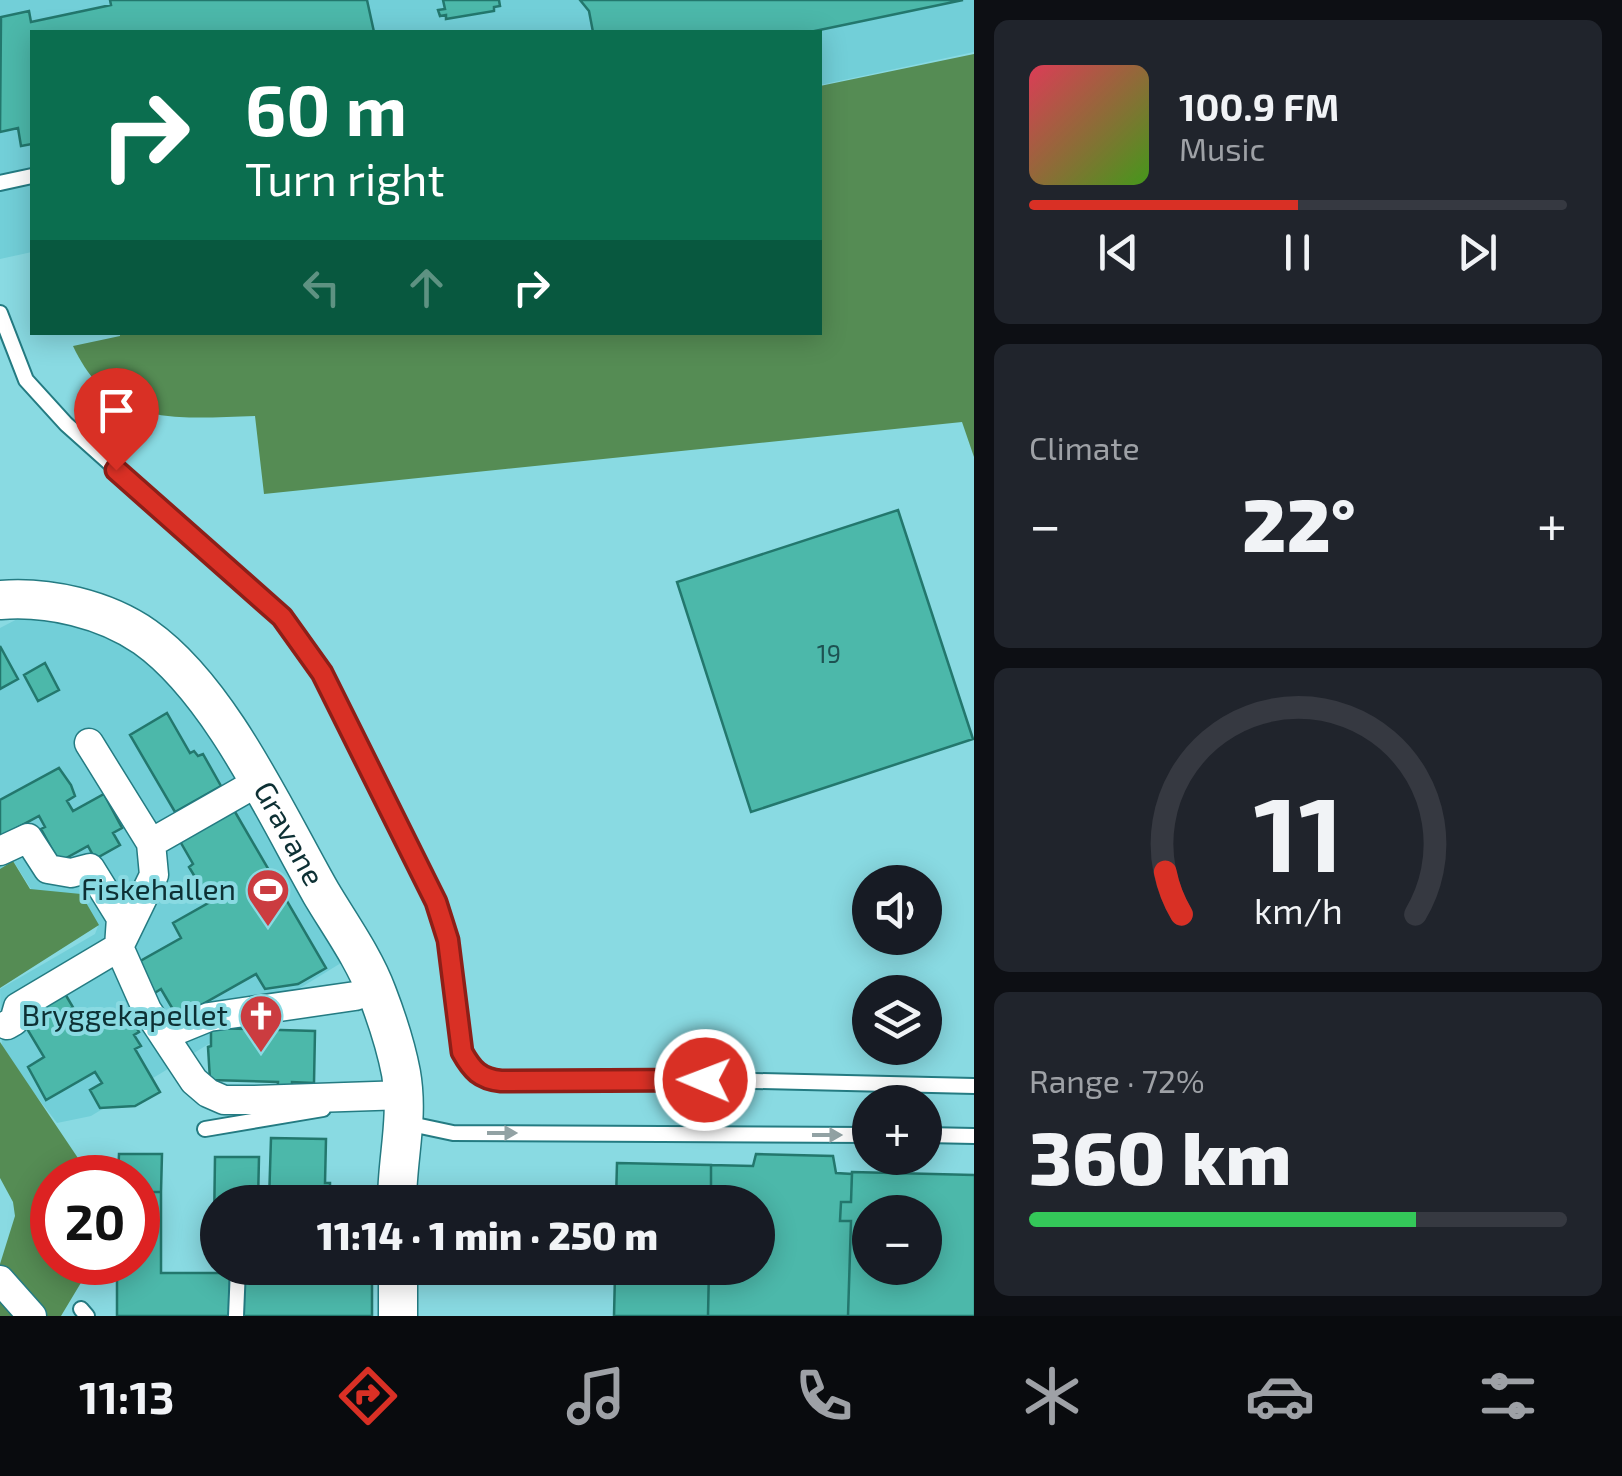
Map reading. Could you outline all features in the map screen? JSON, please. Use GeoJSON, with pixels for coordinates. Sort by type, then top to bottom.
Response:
{"type":"FeatureCollection","features":[{"type":"Feature","properties":{"kind":"street","name":"Gravane"},"geometry":{"type":"LineString","coordinates":[[0,600],[33,598],[110,616],[146,638],[174,662],[231,736],[376,989],[394,1045],[405,1109],[398,1185]]}},
{"type":"Feature","properties":{"kind":"street"},"geometry":{"type":"LineString","coordinates":[[8,1025],[18,1007],[119,946],[154,875],[151,843],[89,743]]}},
{"type":"Feature","properties":{"kind":"street"},"geometry":{"type":"LineString","coordinates":[[151,843],[258,782]]}},
{"type":"Feature","properties":{"kind":"street"},"geometry":{"type":"LineString","coordinates":[[0,851],[28,838],[48,869],[71,873],[90,868],[121,918],[119,946],[147,1010],[194,1081],[208,1094],[224,1100],[384,1098],[405,1109]]}},
{"type":"Feature","properties":{"kind":"street"},"geometry":{"type":"LineString","coordinates":[[165,1035],[209,1017],[355,996],[376,989]]}},
{"type":"Feature","properties":{"kind":"street"},"geometry":{"type":"LineString","coordinates":[[0,1280],[32,1316]]}},
{"type":"Feature","properties":{"kind":"street"},"geometry":{"type":"LineString","coordinates":[[398,1285],[398,1316]]}},
{"type":"Feature","properties":{"kind":"lane"},"geometry":{"type":"LineString","coordinates":[[0,183],[30,176]]}},
{"type":"Feature","properties":{"kind":"lane"},"geometry":{"type":"LineString","coordinates":[[0,313],[26,380],[66,424],[282,617],[322,673],[436,902],[448,940],[462,1052],[481,1076],[501,1081],[628,1078],[974,1086]]}},
{"type":"Feature","properties":{"kind":"lane"},"geometry":{"type":"LineString","coordinates":[[205,1130],[405,1109],[453,1132],[852,1135]]}},
{"type":"Feature","properties":{"kind":"lane"},"geometry":{"type":"LineString","coordinates":[[942,1136],[974,1136]]}},
{"type":"Feature","properties":{"kind":"lane"},"geometry":{"type":"LineString","coordinates":[[236,1316],[237,1285]]}},
{"type":"Feature","properties":{"kind":"shaded area"},"geometry":{"type":"Polygon","coordinates":[[[0,0],[974,0],[974,52],[822,85],[822,30],[30,30],[30,252],[0,259],[0,0]]]}},
{"type":"Feature","properties":{"kind":"shaded area"},"geometry":{"type":"Polygon","coordinates":[[[974,54],[974,457],[962,422],[264,494],[255,416],[174,417],[127,405],[89,373],[73,346],[120,335],[822,335],[822,86],[974,54]]]}},
{"type":"Feature","properties":{"kind":"shaded area"},"geometry":{"type":"Polygon","coordinates":[[[25,615],[112,621],[190,669],[359,952],[91,1116],[57,1123],[2,1051],[0,989],[95,934],[98,926],[31,889],[14,862],[0,870],[0,628],[25,615]]]}},
{"type":"Feature","properties":{"kind":"shaded area"},"geometry":{"type":"Polygon","coordinates":[[[13,861],[30,889],[81,894],[99,925],[0,988],[0,869],[13,861]]]}},
{"type":"Feature","properties":{"kind":"shaded area"},"geometry":{"type":"Polygon","coordinates":[[[0,1042],[76,1155],[30,1155],[30,1285],[80,1285],[61,1316],[0,1316],[0,1264],[15,1216],[13,1202],[0,1178],[0,1042]]]}},
{"type":"Feature","properties":{"kind":"building"},"geometry":{"type":"Polygon","coordinates":[[[110,0],[367,0],[374,30],[30,30],[30,144],[21,146],[18,128],[0,132],[1,17],[29,11],[31,22],[111,5],[110,0]]]}},
{"type":"Feature","properties":{"kind":"building"},"geometry":{"type":"Polygon","coordinates":[[[443,0],[499,0],[500,6],[494,7],[494,11],[446,19],[438,10],[445,9],[443,0]]]}},
{"type":"Feature","properties":{"kind":"building"},"geometry":{"type":"Polygon","coordinates":[[[580,0],[963,0],[820,30],[593,30],[589,11],[580,0]]]}},
{"type":"Feature","properties":{"kind":"building"},"geometry":{"type":"Polygon","coordinates":[[[898,510],[973,739],[751,812],[677,582],[898,510]]]}},
{"type":"Feature","properties":{"kind":"building"},"geometry":{"type":"Polygon","coordinates":[[[0,646],[18,679],[0,689],[0,646]]]}},
{"type":"Feature","properties":{"kind":"building"},"geometry":{"type":"Polygon","coordinates":[[[45,663],[59,690],[38,701],[24,675],[45,663]]]}},
{"type":"Feature","properties":{"kind":"building"},"geometry":{"type":"Polygon","coordinates":[[[167,713],[190,753],[203,754],[221,786],[175,812],[130,735],[167,713]]]}},
{"type":"Feature","properties":{"kind":"building"},"geometry":{"type":"Polygon","coordinates":[[[59,768],[75,796],[67,801],[73,811],[104,794],[122,828],[113,833],[120,845],[95,859],[88,846],[59,862],[41,829],[45,827],[39,816],[0,837],[0,800],[59,768]]]}},
{"type":"Feature","properties":{"kind":"building"},"geometry":{"type":"Polygon","coordinates":[[[231,805],[326,968],[298,984],[265,989],[256,974],[178,1018],[161,989],[153,994],[135,964],[181,938],[173,923],[210,902],[189,867],[193,864],[177,836],[231,805]]]}},
{"type":"Feature","properties":{"kind":"building"},"geometry":{"type":"Polygon","coordinates":[[[64,992],[88,1033],[122,1013],[128,1024],[133,1022],[139,1032],[134,1035],[141,1046],[135,1049],[160,1092],[135,1106],[100,1108],[90,1090],[102,1083],[95,1072],[46,1100],[28,1067],[44,1057],[20,1017],[64,992]]]}},
{"type":"Feature","properties":{"kind":"building","name":"Bryggekapellet"},"geometry":{"type":"Polygon","coordinates":[[[211,1028],[315,1031],[314,1083],[292,1082],[292,1092],[277,1092],[278,1082],[210,1080],[211,1028]]]}},
{"type":"Feature","properties":{"kind":"building"},"geometry":{"type":"Polygon","coordinates":[[[271,1138],[326,1139],[325,1183],[330,1185],[270,1185],[271,1138]]]}},
{"type":"Feature","properties":{"kind":"building"},"geometry":{"type":"Polygon","coordinates":[[[162,1154],[161,1192],[160,1155],[119,1155],[162,1154]]]}},
{"type":"Feature","properties":{"kind":"building"},"geometry":{"type":"Polygon","coordinates":[[[756,1154],[833,1156],[836,1173],[852,1174],[851,1202],[841,1202],[840,1221],[851,1221],[848,1316],[708,1316],[709,1285],[775,1285],[775,1185],[711,1185],[711,1165],[753,1166],[756,1154]]]}},
{"type":"Feature","properties":{"kind":"building"},"geometry":{"type":"Polygon","coordinates":[[[215,1157],[259,1157],[258,1185],[215,1185],[215,1157]]]}},
{"type":"Feature","properties":{"kind":"building"},"geometry":{"type":"Polygon","coordinates":[[[617,1163],[711,1165],[711,1185],[616,1185],[617,1163]]]}},
{"type":"Feature","properties":{"kind":"building"},"geometry":{"type":"Polygon","coordinates":[[[852,1172],[974,1175],[974,1316],[848,1316],[851,1221],[840,1221],[841,1202],[851,1202],[852,1172]]]}},
{"type":"Feature","properties":{"kind":"building"},"geometry":{"type":"Polygon","coordinates":[[[161,1192],[161,1273],[200,1273],[200,1285],[230,1285],[230,1316],[117,1316],[117,1285],[160,1285],[161,1192]]]}},
{"type":"Feature","properties":{"kind":"building"},"geometry":{"type":"Polygon","coordinates":[[[244,1285],[372,1285],[372,1316],[243,1316],[244,1285]]]}},
{"type":"Feature","properties":{"kind":"building"},"geometry":{"type":"Polygon","coordinates":[[[615,1285],[709,1285],[708,1316],[614,1316],[615,1285]]]}},
{"type":"Feature","properties":{"kind":"place","name":"Fiskehallen"},"geometry":{"type":"Point","coordinates":[268,928]}},
{"type":"Feature","properties":{"kind":"place","name":"Bryggekapellet"},"geometry":{"type":"Point","coordinates":[261,1054]}},
{"type":"Feature","properties":{"kind":"route"},"geometry":{"type":"LineString","coordinates":[[116,470],[282,617],[322,673],[436,902],[448,940],[462,1052],[471,1068],[485,1080],[501,1081],[705,1080]]}}]}
